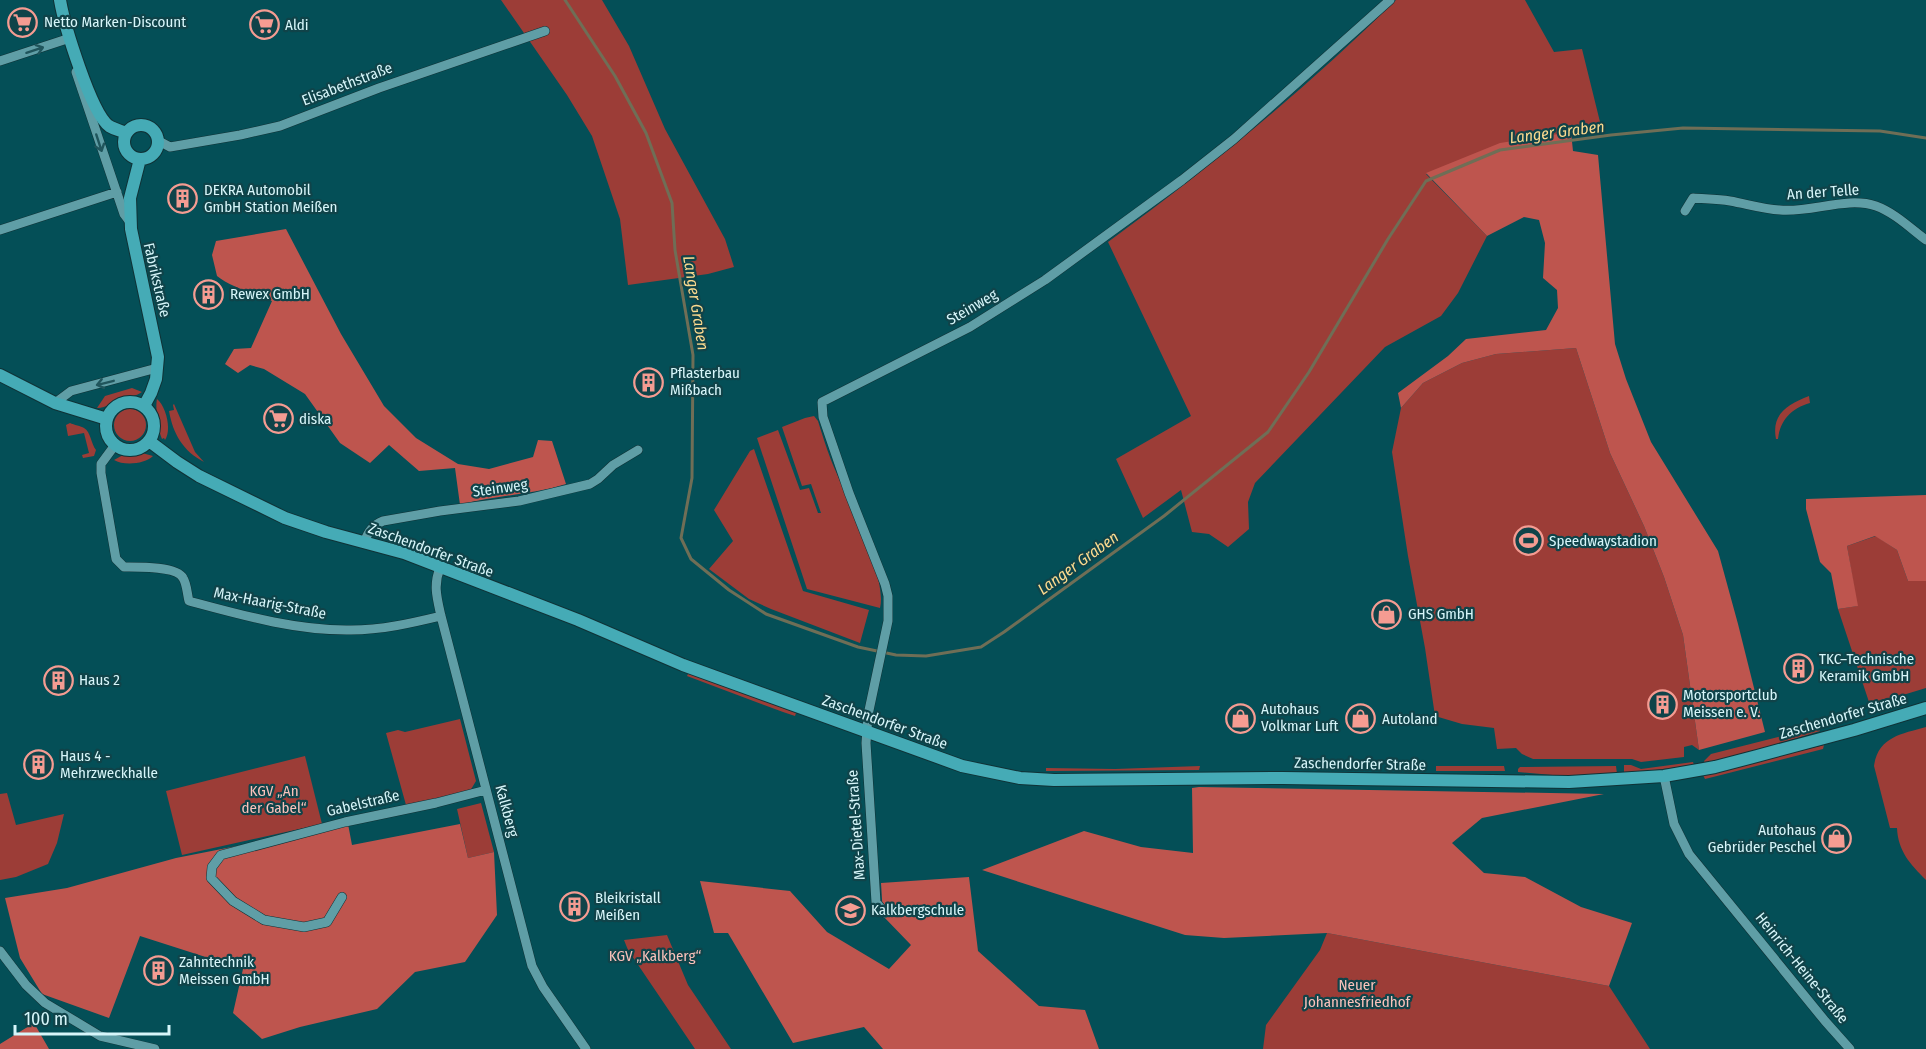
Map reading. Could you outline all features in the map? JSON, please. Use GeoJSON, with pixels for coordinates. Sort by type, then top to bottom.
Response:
{"type":"FeatureCollection","features":[{"type":"Feature","properties":{"kind":"street"},"geometry":{"type":"LineString","coordinates":[[60,0],[71,42],[76,74],[124,214],[130,222]]}},
{"type":"Feature","properties":{"kind":"street","name":"Steinweg"},"geometry":{"type":"LineString","coordinates":[[866,731],[885,637],[888,607],[885,584],[822,417],[822,402],[970,327],[1045,280],[1234,139],[1390,0]]}},
{"type":"Feature","properties":{"kind":"street","name":"Elisabethstraße"},"geometry":{"type":"LineString","coordinates":[[157,140],[170,147],[280,126],[379,88],[545,31]]}},
{"type":"Feature","properties":{"kind":"street"},"geometry":{"type":"LineString","coordinates":[[0,62],[71,42]]}},
{"type":"Feature","properties":{"kind":"street"},"geometry":{"type":"LineString","coordinates":[[71,42],[97,111],[109,126],[126,133]]}},
{"type":"Feature","properties":{"kind":"street"},"geometry":{"type":"LineString","coordinates":[[135,126],[147,126],[155,133],[157,140],[155,151],[140,159],[129,154],[124,141],[126,133],[135,126]]}},
{"type":"Feature","properties":{"kind":"street","name":"Fabrikstraße"},"geometry":{"type":"LineString","coordinates":[[140,159],[130,198],[130,222],[155,340],[157,368],[151,393],[144,406]]}},
{"type":"Feature","properties":{"kind":"street"},"geometry":{"type":"LineString","coordinates":[[0,230],[117,192]]}},
{"type":"Feature","properties":{"kind":"street","name":"An der Telle"},"geometry":{"type":"LineString","coordinates":[[1685,211],[1693,198],[1793,211],[1845,203],[1862,203],[1890,213],[1926,240]]}},
{"type":"Feature","properties":{"kind":"street"},"geometry":{"type":"LineString","coordinates":[[55,403],[72,391],[157,368]]}},
{"type":"Feature","properties":{"kind":"street"},"geometry":{"type":"LineString","coordinates":[[0,375],[55,403],[107,419]]}},
{"type":"Feature","properties":{"kind":"street"},"geometry":{"type":"LineString","coordinates":[[135,402],[144,406],[152,416],[154,423],[154,431],[149,441],[143,447],[133,450],[121,449],[107,434],[107,419],[113,409],[124,403],[135,402]]}},
{"type":"Feature","properties":{"kind":"street","name":"Zaschendorfer Straße"},"geometry":{"type":"LineString","coordinates":[[149,441],[200,476],[272,512],[307,526],[404,553],[578,620],[684,665],[962,766],[1020,778],[1054,780],[1283,778],[1569,782],[1664,776],[1715,767],[1926,708]]}},
{"type":"Feature","properties":{"kind":"street","name":"Max-Haarig-Straße"},"geometry":{"type":"LineString","coordinates":[[115,445],[101,464],[101,473],[117,559],[124,567],[161,568],[178,573],[183,577],[189,601],[291,624],[324,629],[354,630],[389,627],[441,616]]}},
{"type":"Feature","properties":{"kind":"street","name":"Steinweg"},"geometry":{"type":"LineString","coordinates":[[365,542],[370,529],[383,520],[519,501],[590,484],[613,465],[638,450]]}},
{"type":"Feature","properties":{"kind":"street","name":"Kalkberg"},"geometry":{"type":"LineString","coordinates":[[440,568],[435,582],[441,616],[532,966],[543,987],[586,1049]]}},
{"type":"Feature","properties":{"kind":"street","name":"Max-Dietel-Straße"},"geometry":{"type":"LineString","coordinates":[[866,731],[876,902],[885,913]]}},
{"type":"Feature","properties":{"kind":"street","name":"Heinrich-Heine-Straße"},"geometry":{"type":"LineString","coordinates":[[1664,776],[1671,815],[1689,854],[1850,1049]]}},
{"type":"Feature","properties":{"kind":"street","name":"Gabelstraße"},"geometry":{"type":"LineString","coordinates":[[342,897],[327,922],[304,927],[264,920],[233,901],[212,878],[212,867],[221,855],[345,822],[486,790]]}},
{"type":"Feature","properties":{"kind":"street"},"geometry":{"type":"LineString","coordinates":[[0,951],[26,985],[45,1003],[100,1036],[155,1049]]}},
{"type":"Feature","properties":{"kind":"green space"},"geometry":{"type":"Polygon","coordinates":[[[501,0],[602,0],[629,46],[665,129],[725,239],[734,267],[708,274],[628,285],[620,219],[592,136],[567,95],[501,0]]]}},
{"type":"Feature","properties":{"kind":"green space"},"geometry":{"type":"Polygon","coordinates":[[[1396,0],[1525,0],[1554,52],[1582,49],[1602,130],[1571,132],[1426,174],[1487,236],[1458,293],[1441,316],[1385,347],[1255,483],[1248,502],[1249,529],[1228,547],[1209,534],[1192,532],[1181,490],[1143,518],[1116,459],[1191,416],[1108,242],[1183,185],[1292,96],[1396,0]]]}},
{"type":"Feature","properties":{"kind":"green space","name":"Speedwaystadion"},"geometry":{"type":"Polygon","coordinates":[[[1576,348],[1610,453],[1644,526],[1683,635],[1699,750],[1692,745],[1684,747],[1684,757],[1641,762],[1632,759],[1533,759],[1516,748],[1497,749],[1494,728],[1462,724],[1435,716],[1392,452],[1401,408],[1423,383],[1462,363],[1496,354],[1576,348]]]}},
{"type":"Feature","properties":{"kind":"green space"},"geometry":{"type":"Polygon","coordinates":[[[132,388],[142,392],[97,408],[105,396],[132,388]]]}},
{"type":"Feature","properties":{"kind":"green space"},"geometry":{"type":"Polygon","coordinates":[[[1809,396],[1810,403],[1798,408],[1788,416],[1776,439],[1776,423],[1783,411],[1809,396]]]}},
{"type":"Feature","properties":{"kind":"green space"},"geometry":{"type":"Polygon","coordinates":[[[157,399],[167,418],[168,430],[165,440],[162,439],[158,425],[157,399]]]}},
{"type":"Feature","properties":{"kind":"green space"},"geometry":{"type":"Polygon","coordinates":[[[174,404],[195,452],[204,462],[190,453],[176,434],[169,411],[174,410],[174,404]]]}},
{"type":"Feature","properties":{"kind":"green space"},"geometry":{"type":"Polygon","coordinates":[[[130,409],[141,414],[146,425],[141,436],[130,441],[119,436],[114,425],[119,414],[130,409]]]}},
{"type":"Feature","properties":{"kind":"green space"},"geometry":{"type":"Polygon","coordinates":[[[814,416],[818,421],[831,460],[878,576],[881,594],[880,608],[807,589],[757,438],[778,430],[800,490],[809,488],[818,513],[821,513],[811,484],[802,486],[782,427],[814,416]]]}},
{"type":"Feature","properties":{"kind":"green space"},"geometry":{"type":"Polygon","coordinates":[[[70,423],[83,427],[88,432],[96,450],[94,456],[83,458],[82,455],[89,453],[84,433],[68,436],[66,425],[70,423]]]}},
{"type":"Feature","properties":{"kind":"green space"},"geometry":{"type":"Polygon","coordinates":[[[754,449],[803,591],[869,610],[860,643],[749,599],[709,569],[733,541],[714,510],[750,451],[754,449]]]}},
{"type":"Feature","properties":{"kind":"green space"},"geometry":{"type":"Polygon","coordinates":[[[142,453],[153,456],[145,461],[134,463],[114,460],[123,455],[142,453]]]}},
{"type":"Feature","properties":{"kind":"green space"},"geometry":{"type":"Polygon","coordinates":[[[1876,536],[1897,550],[1908,581],[1926,581],[1926,688],[1870,705],[1838,609],[1857,606],[1847,546],[1876,536]]]}},
{"type":"Feature","properties":{"kind":"green space"},"geometry":{"type":"Polygon","coordinates":[[[689,672],[796,713],[795,716],[687,676],[689,672]]]}},
{"type":"Feature","properties":{"kind":"green space"},"geometry":{"type":"Polygon","coordinates":[[[460,719],[476,781],[470,791],[406,805],[386,733],[398,730],[405,732],[460,719]]]}},
{"type":"Feature","properties":{"kind":"green space"},"geometry":{"type":"Polygon","coordinates":[[[1817,727],[1820,731],[1736,757],[1705,764],[1704,761],[1711,754],[1817,727]]]}},
{"type":"Feature","properties":{"kind":"green space"},"geometry":{"type":"Polygon","coordinates":[[[1926,727],[1926,880],[1902,850],[1897,828],[1890,828],[1874,766],[1880,749],[1892,738],[1926,727]]]}},
{"type":"Feature","properties":{"kind":"green space"},"geometry":{"type":"Polygon","coordinates":[[[1824,745],[1823,749],[1705,779],[1703,775],[1824,745]]]}},
{"type":"Feature","properties":{"kind":"green space","name":"KGV „An der Gabel“"},"geometry":{"type":"Polygon","coordinates":[[[305,756],[322,824],[182,855],[166,791],[305,756]]]}},
{"type":"Feature","properties":{"kind":"green space"},"geometry":{"type":"Polygon","coordinates":[[[1693,762],[1694,765],[1624,774],[1624,765],[1641,769],[1693,762]]]}},
{"type":"Feature","properties":{"kind":"green space"},"geometry":{"type":"Polygon","coordinates":[[[1200,766],[1199,770],[1046,771],[1046,768],[1115,769],[1200,766]]]}},
{"type":"Feature","properties":{"kind":"green space"},"geometry":{"type":"Polygon","coordinates":[[[1436,766],[1504,766],[1505,771],[1436,771],[1436,766]]]}},
{"type":"Feature","properties":{"kind":"green space"},"geometry":{"type":"Polygon","coordinates":[[[1616,766],[1617,774],[1564,776],[1518,772],[1520,767],[1616,766]]]}},
{"type":"Feature","properties":{"kind":"green space"},"geometry":{"type":"Polygon","coordinates":[[[7,793],[16,825],[64,814],[57,843],[48,864],[16,877],[0,880],[0,794],[7,793]]]}},
{"type":"Feature","properties":{"kind":"green space"},"geometry":{"type":"Polygon","coordinates":[[[481,803],[494,852],[468,858],[457,809],[481,803]]]}},
{"type":"Feature","properties":{"kind":"green space","name":"Neuer Johannesfriedhof"},"geometry":{"type":"Polygon","coordinates":[[[1327,933],[1609,986],[1650,1049],[1263,1049],[1266,1025],[1320,950],[1327,933]]]}},
{"type":"Feature","properties":{"kind":"green space","name":"KGV „Kalkberg“"},"geometry":{"type":"Polygon","coordinates":[[[667,935],[688,985],[731,1049],[695,1049],[628,950],[624,940],[667,935]]]}},
{"type":"Feature","properties":{"kind":"shaded area"},"geometry":{"type":"Polygon","coordinates":[[[1571,132],[1573,151],[1598,155],[1615,344],[1626,379],[1651,442],[1718,551],[1765,732],[1699,750],[1683,635],[1644,526],[1610,453],[1576,348],[1496,354],[1462,363],[1423,383],[1401,408],[1398,393],[1448,356],[1466,339],[1546,330],[1558,308],[1557,290],[1543,278],[1545,243],[1539,220],[1524,217],[1487,236],[1426,173],[1500,143],[1571,132]]]}},
{"type":"Feature","properties":{"kind":"shaded area"},"geometry":{"type":"Polygon","coordinates":[[[286,229],[341,334],[384,406],[416,438],[458,464],[489,469],[533,457],[538,440],[552,441],[566,484],[540,491],[460,505],[455,468],[419,471],[389,445],[370,463],[340,443],[305,394],[264,369],[250,365],[238,373],[225,364],[234,349],[251,348],[272,301],[236,287],[217,276],[212,255],[216,241],[286,229]]]}},
{"type":"Feature","properties":{"kind":"shaded area"},"geometry":{"type":"Polygon","coordinates":[[[1926,495],[1926,581],[1908,581],[1897,550],[1875,536],[1847,546],[1858,606],[1838,609],[1831,573],[1820,562],[1806,509],[1806,499],[1926,495]]]}},
{"type":"Feature","properties":{"kind":"shaded area"},"geometry":{"type":"Polygon","coordinates":[[[1192,788],[1604,794],[1482,818],[1452,843],[1484,873],[1525,877],[1581,907],[1632,923],[1609,986],[1327,933],[1224,938],[1185,935],[982,870],[1084,831],[1141,847],[1193,853],[1192,788]]]}},
{"type":"Feature","properties":{"kind":"shaded area"},"geometry":{"type":"Polygon","coordinates":[[[348,824],[352,845],[460,824],[468,858],[494,852],[497,915],[465,962],[415,972],[377,1009],[300,1027],[262,1039],[233,1013],[243,969],[140,936],[109,1018],[42,994],[20,958],[5,898],[67,888],[176,858],[348,824]]]}},
{"type":"Feature","properties":{"kind":"shaded area"},"geometry":{"type":"Polygon","coordinates":[[[969,877],[978,951],[1039,1006],[1085,1010],[1099,1049],[883,1049],[864,1027],[793,1043],[728,933],[714,933],[700,881],[790,891],[827,932],[889,969],[911,945],[883,916],[881,883],[969,877]]]}},
{"type":"Feature","properties":{"kind":"shaded area"},"geometry":{"type":"Polygon","coordinates":[[[34,1023],[49,1049],[0,1049],[0,1044],[34,1023]]]}},
{"type":"Feature","properties":{"kind":"waterway","name":"Langer Graben"},"geometry":{"type":"LineString","coordinates":[[565,0],[615,76],[646,133],[672,203],[675,250],[693,355],[692,478],[681,538],[691,559],[729,590],[766,614],[858,647],[896,655],[926,656],[981,647],[1164,516],[1268,432],[1309,372],[1388,239],[1426,181],[1500,150],[1683,128],[1880,131],[1926,138]]}},
{"type":"Feature","properties":{"kind":"place","name":"Netto Marken-Discount"},"geometry":{"type":"Point","coordinates":[23,22]}},
{"type":"Feature","properties":{"kind":"place","name":"Aldi"},"geometry":{"type":"Point","coordinates":[264,25]}},
{"type":"Feature","properties":{"kind":"place","name":"DEKRA Automobil GmbH Station Meißen"},"geometry":{"type":"Point","coordinates":[183,199]}},
{"type":"Feature","properties":{"kind":"place","name":"Rewex GmbH"},"geometry":{"type":"Point","coordinates":[209,294]}},
{"type":"Feature","properties":{"kind":"place","name":"Pflasterbau Mißbach"},"geometry":{"type":"Point","coordinates":[649,382]}},
{"type":"Feature","properties":{"kind":"place","name":"diska"},"geometry":{"type":"Point","coordinates":[278,419]}},
{"type":"Feature","properties":{"kind":"place","name":"Speedwaystadion"},"geometry":{"type":"Point","coordinates":[1528,541]}},
{"type":"Feature","properties":{"kind":"place","name":"GHS GmbH"},"geometry":{"type":"Point","coordinates":[1387,614]}},
{"type":"Feature","properties":{"kind":"place","name":"TKC–Technische Keramik GmbH"},"geometry":{"type":"Point","coordinates":[1798,668]}},
{"type":"Feature","properties":{"kind":"place","name":"Haus 2"},"geometry":{"type":"Point","coordinates":[58,680]}},
{"type":"Feature","properties":{"kind":"place","name":"Motorsportclub Meissen e. V."},"geometry":{"type":"Point","coordinates":[1662,704]}},
{"type":"Feature","properties":{"kind":"place","name":"Autohaus Volkmar Luft"},"geometry":{"type":"Point","coordinates":[1240,718]}},
{"type":"Feature","properties":{"kind":"place","name":"Autoland"},"geometry":{"type":"Point","coordinates":[1361,719]}},
{"type":"Feature","properties":{"kind":"place","name":"Haus 4 - Mehrzweckhalle"},"geometry":{"type":"Point","coordinates":[39,765]}},
{"type":"Feature","properties":{"kind":"place","name":"Autohaus Gebrüder Peschel"},"geometry":{"type":"Point","coordinates":[1837,839]}},
{"type":"Feature","properties":{"kind":"place","name":"Bleikristall Meißen"},"geometry":{"type":"Point","coordinates":[574,907]}},
{"type":"Feature","properties":{"kind":"place","name":"Kalkbergschule"},"geometry":{"type":"Point","coordinates":[850,910]}},
{"type":"Feature","properties":{"kind":"place","name":"Zahntechnik Meissen GmbH"},"geometry":{"type":"Point","coordinates":[158,971]}}]}
